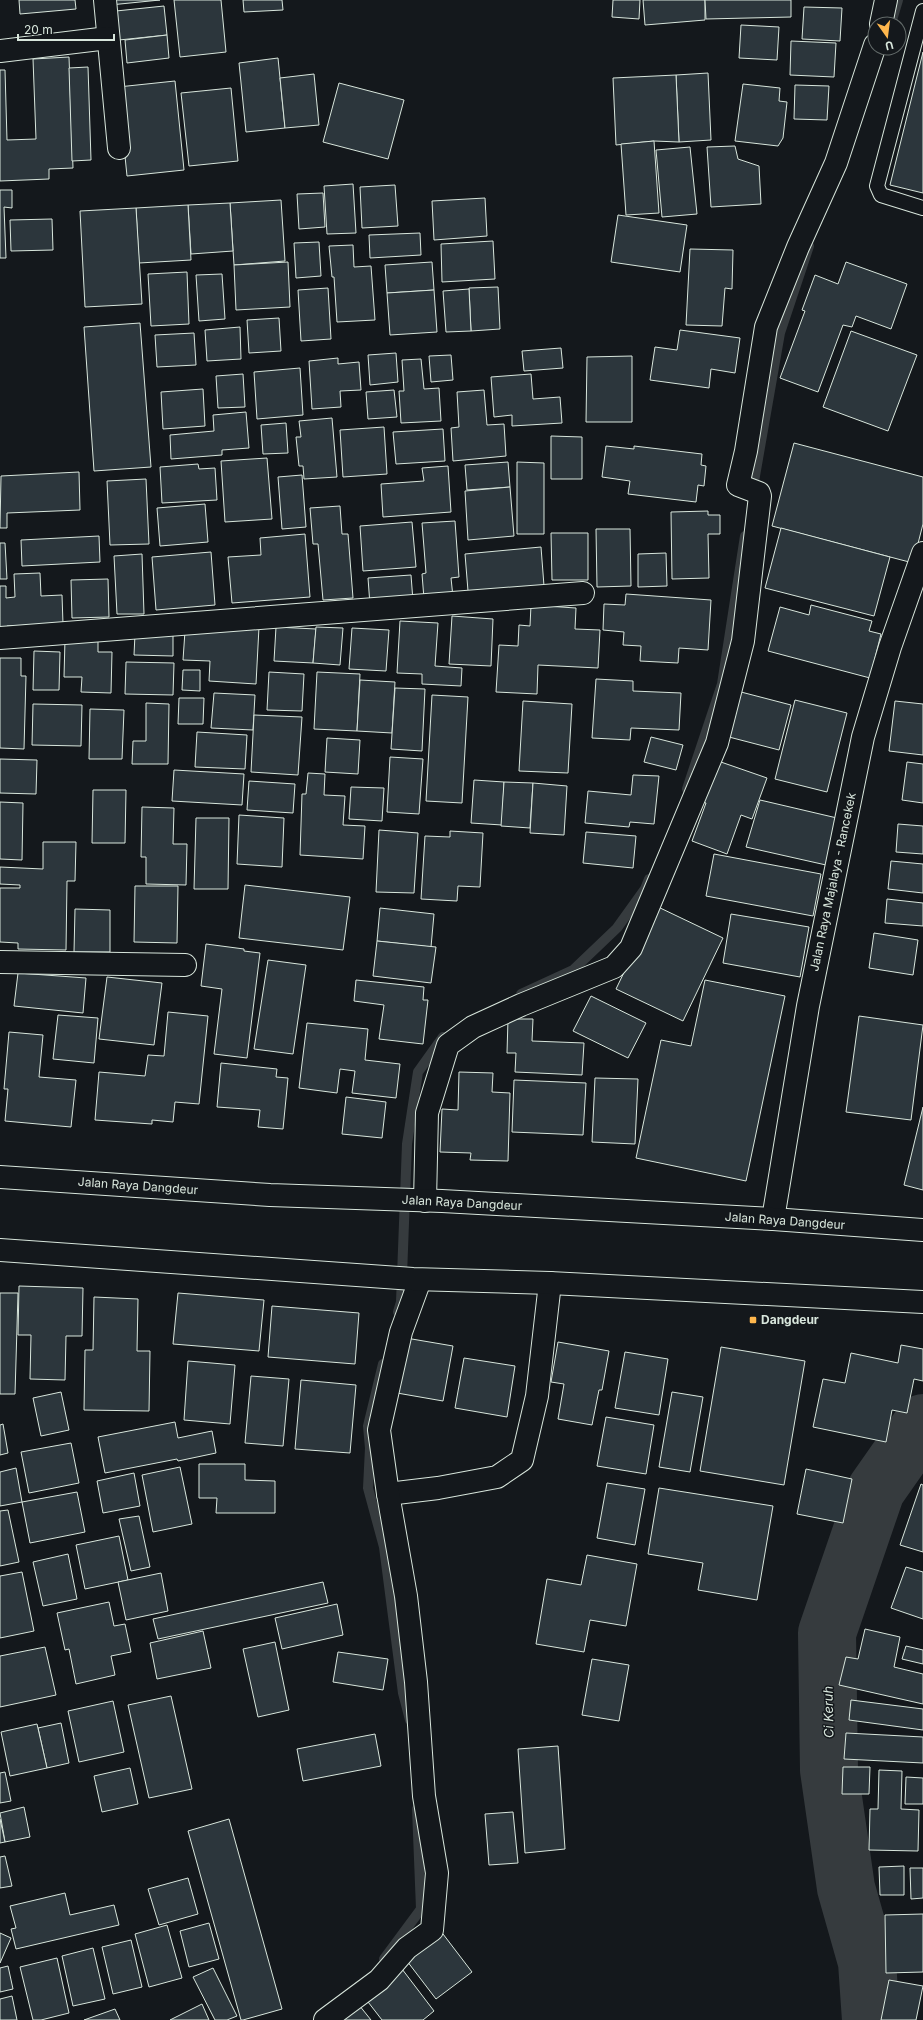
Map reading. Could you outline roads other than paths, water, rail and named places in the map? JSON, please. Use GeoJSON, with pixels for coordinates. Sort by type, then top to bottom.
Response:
{"type":"FeatureCollection","features":[{"type":"Feature","properties":{"kind":"main road"},"geometry":{"type":"LineString","coordinates":[[105,0],[119,148]]}},
{"type":"Feature","properties":{"kind":"main road"},"geometry":{"type":"LineString","coordinates":[[883,16],[886,0]]}},
{"type":"Feature","properties":{"kind":"main road"},"geometry":{"type":"LineString","coordinates":[[0,51],[108,38]]}},
{"type":"Feature","properties":{"kind":"main road"},"geometry":{"type":"LineString","coordinates":[[419,1201],[427,1113],[448,1044],[473,1027],[514,1008],[614,967],[631,948],[717,743],[743,641],[760,496],[738,485],[746,451],[766,327],[798,248],[836,163],[871,56]]}},
{"type":"Feature","properties":{"kind":"main road","name":"Jalan Raya Majalaya - Rancekek"},"geometry":{"type":"LineString","coordinates":[[773,1219],[808,1006],[863,737],[890,647],[923,553]]}},
{"type":"Feature","properties":{"kind":"main road"},"geometry":{"type":"LineString","coordinates":[[0,638],[583,594]]}},
{"type":"Feature","properties":{"kind":"main road"},"geometry":{"type":"LineString","coordinates":[[0,962],[184,965]]}},
{"type":"Feature","properties":{"kind":"main road","name":"Jalan Raya Dangdeur"},"geometry":{"type":"LineString","coordinates":[[0,1177],[270,1195],[773,1219],[923,1230]]}},
{"type":"Feature","properties":{"kind":"main road"},"geometry":{"type":"LineString","coordinates":[[0,1250],[416,1280],[550,1283],[923,1302]]}},
{"type":"Feature","properties":{"kind":"main road"},"geometry":{"type":"LineString","coordinates":[[325,2020],[379,1980],[407,1948],[432,1930],[437,1873],[424,1796],[416,1682],[406,1596],[388,1494],[380,1430],[401,1332],[416,1280]]}},
{"type":"Feature","properties":{"kind":"main road"},"geometry":{"type":"LineString","coordinates":[[388,1494],[438,1488],[498,1477],[522,1460],[537,1396],[550,1283]]}},
{"type":"Feature","properties":{"kind":"lane"},"geometry":{"type":"LineString","coordinates":[[923,11],[877,186],[881,195],[923,208]]}},
{"type":"Feature","properties":{"kind":"waterway"},"geometry":{"type":"LineString","coordinates":[[893,16],[898,0]]}},
{"type":"Feature","properties":{"kind":"waterway"},"geometry":{"type":"LineString","coordinates":[[752,493],[780,333],[809,246]]}},
{"type":"Feature","properties":{"kind":"waterway"},"geometry":{"type":"LineString","coordinates":[[687,789],[722,684],[745,536]]}},
{"type":"Feature","properties":{"kind":"waterway"},"geometry":{"type":"LineString","coordinates":[[521,994],[573,970],[617,928],[645,889],[649,879]]}},
{"type":"Feature","properties":{"kind":"waterway"},"geometry":{"type":"LineString","coordinates":[[398,1312],[401,1302],[407,1144],[418,1072],[443,1037]]}},
{"type":"Feature","properties":{"kind":"waterway"},"geometry":{"type":"LineString","coordinates":[[383,1364],[368,1426],[370,1448],[368,1488],[384,1547],[403,1693],[410,1720]]}},
{"type":"Feature","properties":{"kind":"waterway","name":"Ci Keruh"},"geometry":{"type":"LineString","coordinates":[[871,2020],[867,1962],[846,1888],[829,1770],[827,1633],[876,1490],[923,1423]]}},
{"type":"Feature","properties":{"kind":"waterway"},"geometry":{"type":"LineString","coordinates":[[384,1959],[421,1909],[417,1809]]}},
{"type":"Feature","properties":{"kind":"place","name":"Dangdeur"},"geometry":{"type":"Point","coordinates":[753,1320]}}]}
